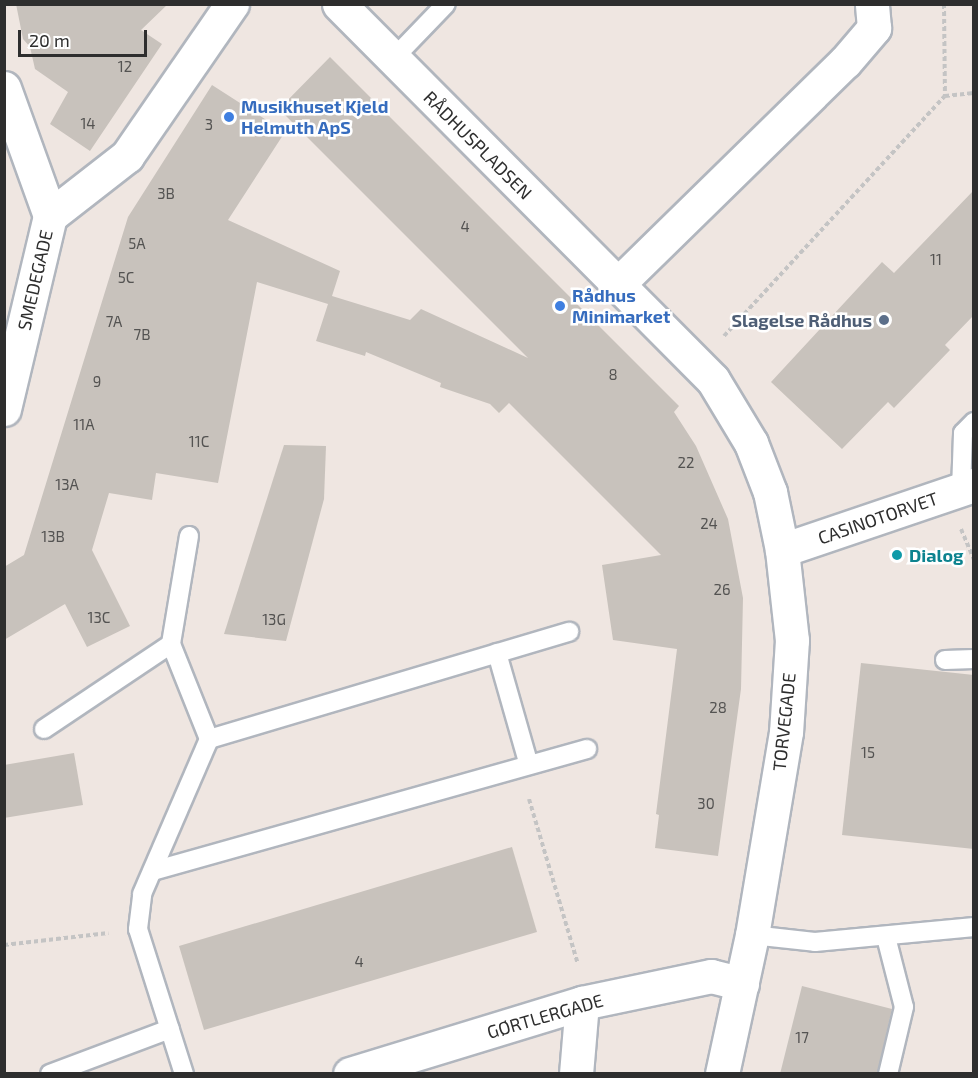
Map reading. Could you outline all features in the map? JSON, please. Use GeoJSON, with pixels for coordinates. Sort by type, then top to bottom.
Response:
{"type":"FeatureCollection","features":[{"type":"Feature","properties":{"kind":"street","name":"SMEDEGADE"},"geometry":{"type":"LineString","coordinates":[[4,409],[50,216],[127,156],[232,4]]}},
{"type":"Feature","properties":{"kind":"street","name":"RÅDHUSPLADSEN"},"geometry":{"type":"LineString","coordinates":[[339,4],[705,373]]}},
{"type":"Feature","properties":{"kind":"street"},"geometry":{"type":"LineString","coordinates":[[617,285],[845,62],[874,28],[872,4]]}},
{"type":"Feature","properties":{"kind":"street"},"geometry":{"type":"LineString","coordinates":[[4,88],[50,216]]}},
{"type":"Feature","properties":{"kind":"street","name":"TORVEGADE"},"geometry":{"type":"LineString","coordinates":[[705,373],[751,443],[770,492],[782,550],[792,640],[786,732],[752,935],[722,1074]]}},
{"type":"Feature","properties":{"kind":"street","name":"CASINOTORVET"},"geometry":{"type":"LineString","coordinates":[[782,550],[967,488]]}},
{"type":"Feature","properties":{"kind":"street","name":"GØRTLERGADE"},"geometry":{"type":"LineString","coordinates":[[350,1074],[582,1003],[711,976],[742,984]]}},
{"type":"Feature","properties":{"kind":"street"},"geometry":{"type":"LineString","coordinates":[[576,1074],[582,1003]]}},
{"type":"Feature","properties":{"kind":"lane"},"geometry":{"type":"LineString","coordinates":[[393,59],[446,4]]}},
{"type":"Feature","properties":{"kind":"lane"},"geometry":{"type":"LineString","coordinates":[[967,488],[963,433],[974,422]]}},
{"type":"Feature","properties":{"kind":"lane"},"geometry":{"type":"LineString","coordinates":[[184,1074],[138,930],[142,894],[209,739],[171,644],[189,536]]}},
{"type":"Feature","properties":{"kind":"lane"},"geometry":{"type":"LineString","coordinates":[[209,739],[569,632]]}},
{"type":"Feature","properties":{"kind":"lane"},"geometry":{"type":"LineString","coordinates":[[44,729],[171,644]]}},
{"type":"Feature","properties":{"kind":"lane"},"geometry":{"type":"LineString","coordinates":[[497,652],[529,765]]}},
{"type":"Feature","properties":{"kind":"lane"},"geometry":{"type":"LineString","coordinates":[[945,660],[974,659]]}},
{"type":"Feature","properties":{"kind":"lane"},"geometry":{"type":"LineString","coordinates":[[153,871],[587,749]]}},
{"type":"Feature","properties":{"kind":"lane"},"geometry":{"type":"LineString","coordinates":[[752,935],[815,942],[974,927]]}},
{"type":"Feature","properties":{"kind":"lane"},"geometry":{"type":"LineString","coordinates":[[886,937],[904,1007],[888,1074]]}},
{"type":"Feature","properties":{"kind":"lane"},"geometry":{"type":"LineString","coordinates":[[50,1074],[170,1029]]}},
{"type":"Feature","properties":{"kind":"path"},"geometry":{"type":"LineString","coordinates":[[705,373],[945,96],[944,4]]}},
{"type":"Feature","properties":{"kind":"path"},"geometry":{"type":"LineString","coordinates":[[945,96],[974,93]]}},
{"type":"Feature","properties":{"kind":"path"},"geometry":{"type":"LineString","coordinates":[[529,765],[528,796],[578,962],[582,1003]]}},
{"type":"Feature","properties":{"kind":"path"},"geometry":{"type":"LineString","coordinates":[[4,945],[138,930]]}},
{"type":"Feature","properties":{"kind":"building"},"geometry":{"type":"Polygon","coordinates":[[[16,4],[168,4],[141,30],[162,44],[90,151],[50,124],[68,92],[35,69],[30,47],[23,39],[16,4]]]}},
{"type":"Feature","properties":{"kind":"building"},"geometry":{"type":"Polygon","coordinates":[[[330,57],[679,406],[674,412],[696,446],[728,519],[743,598],[741,689],[718,856],[655,848],[659,815],[656,814],[677,649],[613,640],[602,565],[661,555],[509,403],[499,413],[490,404],[440,387],[441,383],[366,352],[365,356],[316,341],[328,304],[257,282],[218,483],[156,473],[152,500],[109,493],[92,550],[130,626],[87,647],[65,604],[4,640],[4,567],[24,555],[128,217],[212,85],[285,132],[228,220],[340,271],[332,296],[410,320],[421,309],[528,358],[279,109],[330,57]]]}},
{"type":"Feature","properties":{"kind":"building","name":"Slagelse Rådhus"},"geometry":{"type":"Polygon","coordinates":[[[974,190],[974,315],[945,345],[950,350],[894,408],[888,402],[842,449],[771,382],[882,262],[894,273],[974,190]]]}},
{"type":"Feature","properties":{"kind":"building"},"geometry":{"type":"Polygon","coordinates":[[[284,445],[326,446],[324,499],[286,641],[224,634],[284,445]]]}},
{"type":"Feature","properties":{"kind":"building"},"geometry":{"type":"Polygon","coordinates":[[[861,663],[974,675],[974,849],[842,835],[861,663]]]}},
{"type":"Feature","properties":{"kind":"building"},"geometry":{"type":"Polygon","coordinates":[[[74,753],[83,805],[4,818],[4,765],[74,753]]]}},
{"type":"Feature","properties":{"kind":"building"},"geometry":{"type":"Polygon","coordinates":[[[512,847],[537,932],[204,1030],[179,946],[512,847]]]}},
{"type":"Feature","properties":{"kind":"building"},"geometry":{"type":"Polygon","coordinates":[[[802,986],[892,1009],[877,1074],[780,1074],[802,986]]]}},
{"type":"Feature","properties":{"kind":"place","name":"Musikhuset Kjeld Helmuth ApS"},"geometry":{"type":"Point","coordinates":[229,117]}},
{"type":"Feature","properties":{"kind":"place","name":"Rådhus Minimarket"},"geometry":{"type":"Point","coordinates":[560,306]}},
{"type":"Feature","properties":{"kind":"place","name":"Slagelse Rådhus"},"geometry":{"type":"Point","coordinates":[884,320]}},
{"type":"Feature","properties":{"kind":"place","name":"Dialog"},"geometry":{"type":"Point","coordinates":[897,555]}}]}
